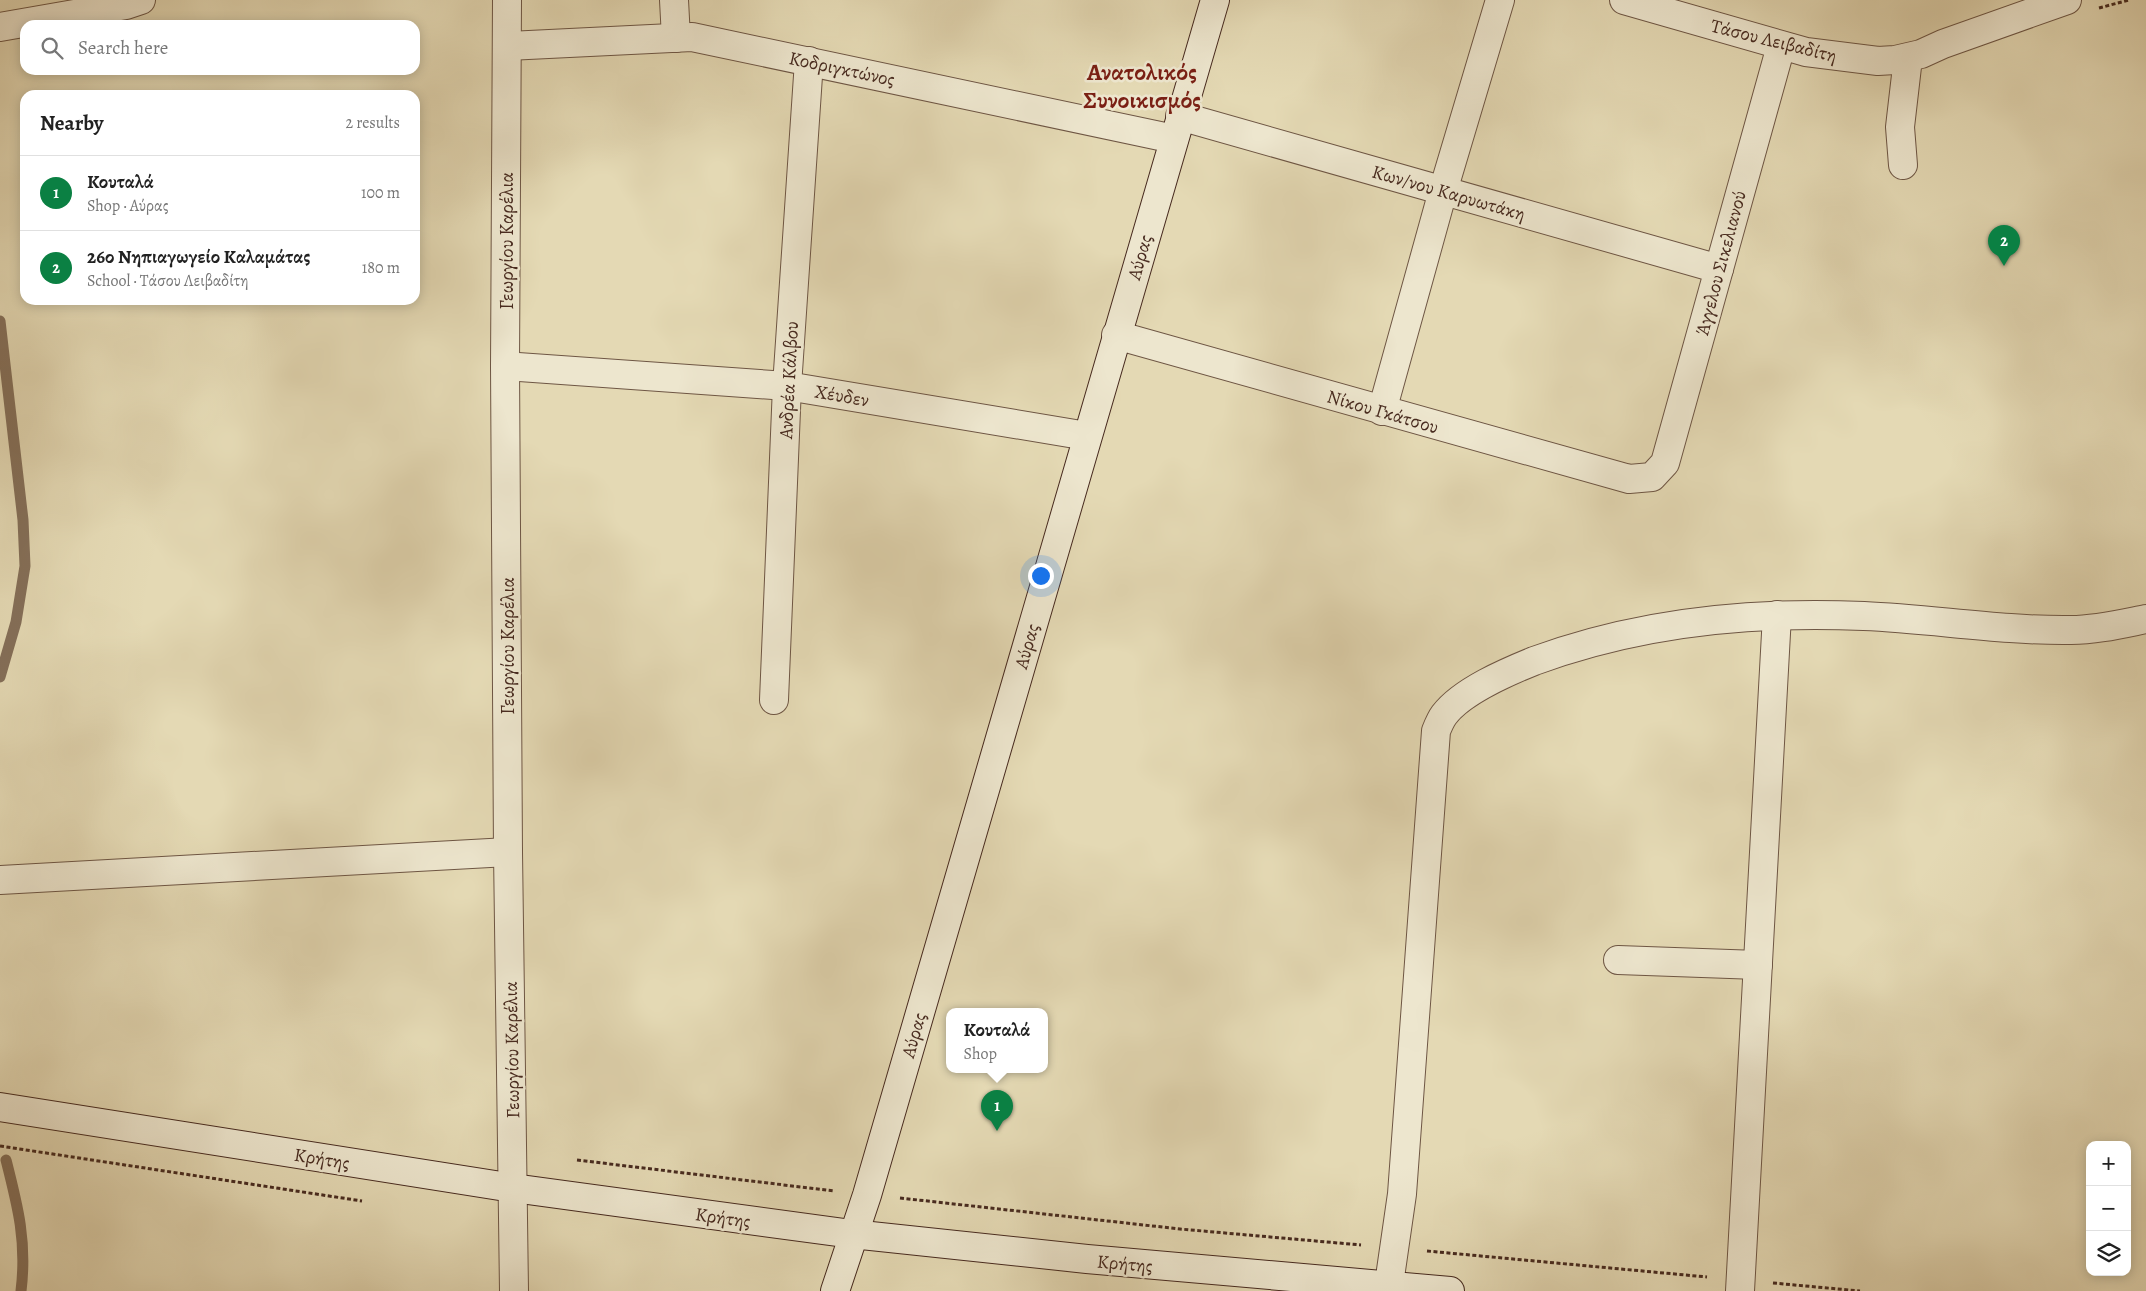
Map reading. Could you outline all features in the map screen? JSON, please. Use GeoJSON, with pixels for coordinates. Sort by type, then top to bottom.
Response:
{"type":"FeatureCollection","features":[{"type":"Feature","properties":{"kind":"street"},"geometry":{"type":"LineString","coordinates":[[40,20],[126,5],[141,0]]}},
{"type":"Feature","properties":{"kind":"street","name":"Γεωργίου Καρέλια"},"geometry":{"type":"LineString","coordinates":[[507,0],[505,366],[508,852],[514,1291]]}},
{"type":"Feature","properties":{"kind":"street"},"geometry":{"type":"LineString","coordinates":[[674,0],[676,38]]}},
{"type":"Feature","properties":{"kind":"street","name":"Αύρας"},"geometry":{"type":"LineString","coordinates":[[835,1291],[852,1234],[867,1195],[1215,0]]}},
{"type":"Feature","properties":{"kind":"street"},"geometry":{"type":"LineString","coordinates":[[1382,411],[1500,0]]}},
{"type":"Feature","properties":{"kind":"street","name":"Τάσου Λειβαδίτη"},"geometry":{"type":"LineString","coordinates":[[1624,0],[1806,52],[1857,59],[1895,60],[1908,58],[2067,0]]}},
{"type":"Feature","properties":{"kind":"street"},"geometry":{"type":"LineString","coordinates":[[0,27],[20,24]]}},
{"type":"Feature","properties":{"kind":"street","name":"Κοδριγκτώνος"},"geometry":{"type":"LineString","coordinates":[[507,46],[692,37],[809,61],[1177,127]]}},
{"type":"Feature","properties":{"kind":"street","name":"Άγγελου Σικελιανού"},"geometry":{"type":"LineString","coordinates":[[1652,477],[1665,463],[1781,46]]}},
{"type":"Feature","properties":{"kind":"street"},"geometry":{"type":"LineString","coordinates":[[1903,165],[1900,128],[1908,58]]}},
{"type":"Feature","properties":{"kind":"street","name":"Ανδρέα Κάλβου"},"geometry":{"type":"LineString","coordinates":[[774,700],[787,386],[809,61]]}},
{"type":"Feature","properties":{"kind":"street","name":"Κων/νου Καρυωτάκη"},"geometry":{"type":"LineString","coordinates":[[1177,127],[1444,191],[1719,269]]}},
{"type":"Feature","properties":{"kind":"street","name":"Νίκου Γκάτσου"},"geometry":{"type":"LineString","coordinates":[[1116,335],[1629,479],[1652,477]]}},
{"type":"Feature","properties":{"kind":"street","name":"Χέυδεν"},"geometry":{"type":"LineString","coordinates":[[505,366],[787,386],[1087,436]]}},
{"type":"Feature","properties":{"kind":"street"},"geometry":{"type":"LineString","coordinates":[[1389,1288],[1402,1194],[1436,731],[1444,715],[1456,703],[1486,683],[1517,668],[1566,650],[1652,628],[1728,618],[1777,615],[1865,616],[2071,630],[2146,619]]}},
{"type":"Feature","properties":{"kind":"street"},"geometry":{"type":"LineString","coordinates":[[1741,1286],[1777,615]]}},
{"type":"Feature","properties":{"kind":"street"},"geometry":{"type":"LineString","coordinates":[[0,880],[508,852]]}},
{"type":"Feature","properties":{"kind":"street"},"geometry":{"type":"LineString","coordinates":[[1618,960],[1758,965]]}},
{"type":"Feature","properties":{"kind":"street","name":"Κρήτης"},"geometry":{"type":"LineString","coordinates":[[7,1108],[512,1188],[852,1234],[1389,1288],[1450,1291]]}},
{"type":"Feature","properties":{"kind":"path"},"geometry":{"type":"LineString","coordinates":[[0,1146],[16,1149]]}},
{"type":"Feature","properties":{"kind":"path"},"geometry":{"type":"LineString","coordinates":[[570,1159],[867,1195],[1180,1229],[1395,1248],[1741,1286],[1860,1291]]}},
{"type":"Feature","properties":{"kind":"waterway"},"geometry":{"type":"LineString","coordinates":[[0,321],[23,520],[25,566],[16,622],[0,677]]}},
{"type":"Feature","properties":{"kind":"waterway"},"geometry":{"type":"LineString","coordinates":[[6,1160],[18,1209],[22,1240],[23,1273],[21,1291]]}},
{"type":"Feature","properties":{"kind":"place","name":"26ο Νηπιαγωγείο Καλαμάτας"},"geometry":{"type":"Point","coordinates":[2004,266]}},
{"type":"Feature","properties":{"kind":"place","name":"Κουταλά"},"geometry":{"type":"Point","coordinates":[997,1131]}},
{"type":"Feature","properties":{"kind":"district","name":"Ανατολικός Συνοικισμός"},"geometry":{"type":"Point","coordinates":[1142,86]}}]}
